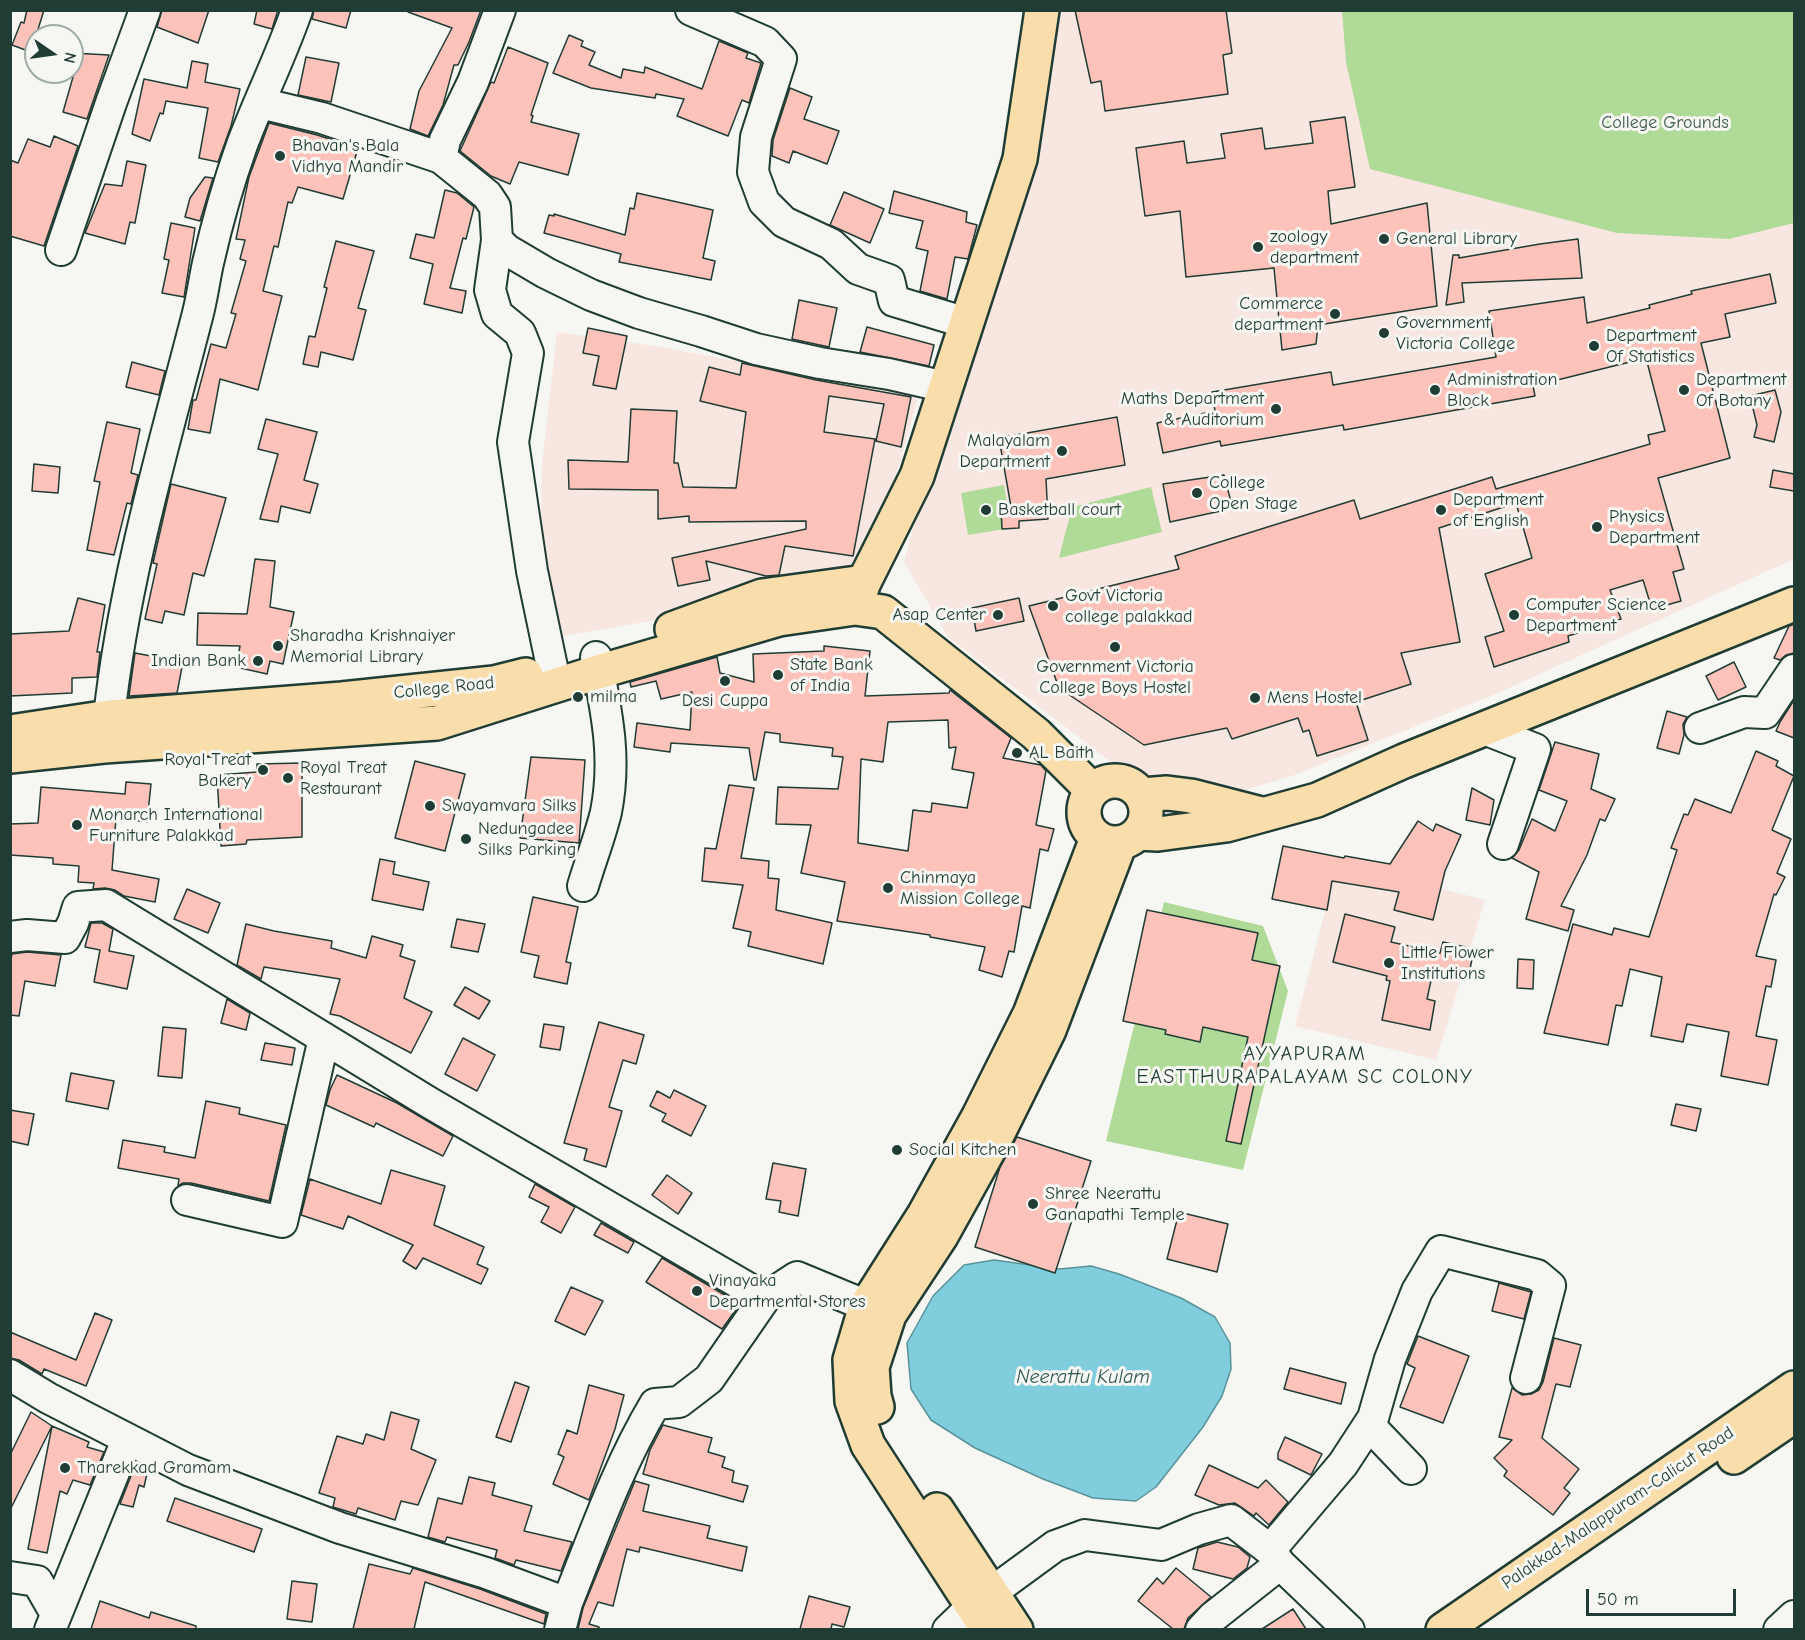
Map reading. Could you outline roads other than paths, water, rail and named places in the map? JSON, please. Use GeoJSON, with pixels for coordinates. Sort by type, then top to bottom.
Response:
{"type":"FeatureCollection","features":[{"type":"Feature","properties":{"kind":"main road"},"geometry":{"type":"LineString","coordinates":[[1042,10],[1020,159],[917,476],[860,595],[1068,742],[1100,786]]}},
{"type":"Feature","properties":{"kind":"main road","name":"College Road"},"geometry":{"type":"LineString","coordinates":[[10,756],[104,746],[437,723],[597,664],[762,596],[860,595]]}},
{"type":"Feature","properties":{"kind":"main road"},"geometry":{"type":"LineString","coordinates":[[1016,1629],[985,1610],[886,1432],[874,1396],[872,1367],[878,1311],[941,1236],[997,1135],[1053,1019],[1118,838],[1145,822],[1146,808],[1142,795],[1132,786],[1120,781],[1100,786],[1085,802],[1084,815],[1088,828],[1118,838],[1226,825],[1317,800],[1404,761],[1794,604]]}},
{"type":"Feature","properties":{"kind":"main road","name":"College Road"},"geometry":{"type":"LineString","coordinates":[[10,732],[109,717],[342,699],[494,683],[552,667],[597,664]]}},
{"type":"Feature","properties":{"kind":"main road"},"geometry":{"type":"LineString","coordinates":[[1142,795],[1167,793],[1191,796],[1262,815]]}},
{"type":"Feature","properties":{"kind":"main road","name":"Palakkad-Malappuram-Calicut Road"},"geometry":{"type":"LineString","coordinates":[[1443,1629],[1794,1388]]}},
{"type":"Feature","properties":{"kind":"main road","name":"Palakkad-Malappuram-Calicut Road"},"geometry":{"type":"LineString","coordinates":[[1481,1629],[1794,1416]]}},
{"type":"Feature","properties":{"kind":"street"},"geometry":{"type":"LineString","coordinates":[[62,250],[145,10]]}},
{"type":"Feature","properties":{"kind":"street"},"geometry":{"type":"LineString","coordinates":[[109,717],[122,623],[143,526],[198,315],[222,205],[242,145],[297,10]]}},
{"type":"Feature","properties":{"kind":"street"},"geometry":{"type":"LineString","coordinates":[[441,158],[446,140],[500,10]]}},
{"type":"Feature","properties":{"kind":"street"},"geometry":{"type":"LineString","coordinates":[[691,10],[765,42],[781,59],[756,137],[753,172],[764,202],[784,222],[831,244],[858,269],[889,280],[894,300],[968,323]]}},
{"type":"Feature","properties":{"kind":"street"},"geometry":{"type":"LineString","coordinates":[[260,103],[321,118],[441,158],[487,195],[495,207],[497,240],[490,290],[497,314],[520,333],[528,353],[513,442],[532,571],[552,667]]}},
{"type":"Feature","properties":{"kind":"street"},"geometry":{"type":"LineString","coordinates":[[497,240],[507,250],[546,273],[591,295],[639,313],[756,349],[946,387]]}},
{"type":"Feature","properties":{"kind":"street"},"geometry":{"type":"LineString","coordinates":[[583,886],[606,812],[611,771],[609,723],[597,664]]}},
{"type":"Feature","properties":{"kind":"street"},"geometry":{"type":"LineString","coordinates":[[1700,728],[1744,712],[1765,713],[1794,670]]}},
{"type":"Feature","properties":{"kind":"street"},"geometry":{"type":"LineString","coordinates":[[1484,729],[1535,749],[1503,844]]}},
{"type":"Feature","properties":{"kind":"street"},"geometry":{"type":"LineString","coordinates":[[10,937],[27,935],[65,938],[78,907],[106,905],[430,1103],[765,1298]]}},
{"type":"Feature","properties":{"kind":"street"},"geometry":{"type":"LineString","coordinates":[[187,1200],[282,1222],[324,1038]]}},
{"type":"Feature","properties":{"kind":"street"},"geometry":{"type":"LineString","coordinates":[[1201,1629],[1275,1557],[1373,1419],[1390,1359],[1417,1290],[1441,1251],[1537,1275],[1550,1286],[1526,1378]]}},
{"type":"Feature","properties":{"kind":"street"},"geometry":{"type":"LineString","coordinates":[[10,1375],[48,1398],[188,1470],[340,1528],[486,1573],[563,1616],[609,1497],[637,1433],[655,1404],[678,1402],[709,1379],[765,1298],[797,1277],[878,1311]]}},
{"type":"Feature","properties":{"kind":"street"},"geometry":{"type":"LineString","coordinates":[[1369,1425],[1411,1469]]}},
{"type":"Feature","properties":{"kind":"street"},"geometry":{"type":"LineString","coordinates":[[53,1622],[127,1440]]}},
{"type":"Feature","properties":{"kind":"street"},"geometry":{"type":"LineString","coordinates":[[948,1629],[985,1610],[1055,1546],[1085,1535],[1161,1545],[1199,1529],[1231,1520],[1275,1557],[1349,1629]]}},
{"type":"Feature","properties":{"kind":"street"},"geometry":{"type":"LineString","coordinates":[[10,1577],[37,1581],[53,1622]]}},
{"type":"Feature","properties":{"kind":"street"},"geometry":{"type":"LineString","coordinates":[[1779,1629],[1794,1616]]}},
{"type":"Feature","properties":{"kind":"water","name":"Neerattu Kulam"},"geometry":{"type":"Polygon","coordinates":[[[994,1260],[1060,1269],[1091,1266],[1119,1274],[1181,1298],[1215,1317],[1230,1343],[1231,1369],[1222,1396],[1203,1427],[1156,1487],[1136,1501],[1093,1498],[1043,1479],[975,1448],[931,1420],[911,1389],[907,1343],[933,1296],[964,1265],[994,1260]]]}},
{"type":"Feature","properties":{"kind":"place","name":"Bhavan's Bala Vidhya Mandir"},"geometry":{"type":"Point","coordinates":[280,156]}},
{"type":"Feature","properties":{"kind":"place","name":"General Library"},"geometry":{"type":"Point","coordinates":[1384,239]}},
{"type":"Feature","properties":{"kind":"place","name":"zoology department"},"geometry":{"type":"Point","coordinates":[1258,247]}},
{"type":"Feature","properties":{"kind":"place","name":"Commerce department"},"geometry":{"type":"Point","coordinates":[1335,314]}},
{"type":"Feature","properties":{"kind":"place","name":"Government Victoria College"},"geometry":{"type":"Point","coordinates":[1384,333]}},
{"type":"Feature","properties":{"kind":"place","name":"Department Of Statistics"},"geometry":{"type":"Point","coordinates":[1594,346]}},
{"type":"Feature","properties":{"kind":"place","name":"Administration Block"},"geometry":{"type":"Point","coordinates":[1435,390]}},
{"type":"Feature","properties":{"kind":"place","name":"Department Of Botany"},"geometry":{"type":"Point","coordinates":[1684,390]}},
{"type":"Feature","properties":{"kind":"place","name":"Maths Department & Auditorium"},"geometry":{"type":"Point","coordinates":[1276,409]}},
{"type":"Feature","properties":{"kind":"place","name":"Malayalam Department"},"geometry":{"type":"Point","coordinates":[1062,451]}},
{"type":"Feature","properties":{"kind":"place","name":"College Open Stage"},"geometry":{"type":"Point","coordinates":[1197,493]}},
{"type":"Feature","properties":{"kind":"place","name":"Basketball court"},"geometry":{"type":"Point","coordinates":[986,510]}},
{"type":"Feature","properties":{"kind":"place","name":"Department of English"},"geometry":{"type":"Point","coordinates":[1441,510]}},
{"type":"Feature","properties":{"kind":"place","name":"Physics Department"},"geometry":{"type":"Point","coordinates":[1597,527]}},
{"type":"Feature","properties":{"kind":"place","name":"Govt Victoria college palakkad"},"geometry":{"type":"Point","coordinates":[1053,606]}},
{"type":"Feature","properties":{"kind":"place","name":"Asap Center"},"geometry":{"type":"Point","coordinates":[998,615]}},
{"type":"Feature","properties":{"kind":"place","name":"Computer Science Department"},"geometry":{"type":"Point","coordinates":[1514,615]}},
{"type":"Feature","properties":{"kind":"place","name":"Sharadha Krishnaiyer Memorial Library"},"geometry":{"type":"Point","coordinates":[278,646]}},
{"type":"Feature","properties":{"kind":"place","name":"Government Victoria College Boys Hostel"},"geometry":{"type":"Point","coordinates":[1115,647]}},
{"type":"Feature","properties":{"kind":"place","name":"Indian Bank"},"geometry":{"type":"Point","coordinates":[258,661]}},
{"type":"Feature","properties":{"kind":"place","name":"State Bank of India"},"geometry":{"type":"Point","coordinates":[778,675]}},
{"type":"Feature","properties":{"kind":"place","name":"Desi Cuppa"},"geometry":{"type":"Point","coordinates":[725,681]}},
{"type":"Feature","properties":{"kind":"place","name":"milma"},"geometry":{"type":"Point","coordinates":[578,697]}},
{"type":"Feature","properties":{"kind":"place","name":"Mens Hostel"},"geometry":{"type":"Point","coordinates":[1255,698]}},
{"type":"Feature","properties":{"kind":"place","name":"AL Baith"},"geometry":{"type":"Point","coordinates":[1017,753]}},
{"type":"Feature","properties":{"kind":"place","name":"Royal Treat Bakery"},"geometry":{"type":"Point","coordinates":[263,770]}},
{"type":"Feature","properties":{"kind":"place","name":"Royal Treat Restaurant"},"geometry":{"type":"Point","coordinates":[288,778]}},
{"type":"Feature","properties":{"kind":"place","name":"Swayamvara Silks"},"geometry":{"type":"Point","coordinates":[430,806]}},
{"type":"Feature","properties":{"kind":"place","name":"Monarch International Furniture Palakkad"},"geometry":{"type":"Point","coordinates":[77,825]}},
{"type":"Feature","properties":{"kind":"place","name":"Nedungadee Silks Parking"},"geometry":{"type":"Point","coordinates":[466,839]}},
{"type":"Feature","properties":{"kind":"place","name":"Chinmaya Mission College"},"geometry":{"type":"Point","coordinates":[888,888]}},
{"type":"Feature","properties":{"kind":"place","name":"Little Flower Institutions"},"geometry":{"type":"Point","coordinates":[1389,963]}},
{"type":"Feature","properties":{"kind":"place","name":"Social Kitchen"},"geometry":{"type":"Point","coordinates":[897,1150]}},
{"type":"Feature","properties":{"kind":"place","name":"Shree Neerattu Ganapathi Temple"},"geometry":{"type":"Point","coordinates":[1033,1204]}},
{"type":"Feature","properties":{"kind":"place","name":"Vinayaka Departmental Stores"},"geometry":{"type":"Point","coordinates":[697,1291]}},
{"type":"Feature","properties":{"kind":"place","name":"Tharekkad Gramam"},"geometry":{"type":"Point","coordinates":[65,1468]}},
{"type":"Feature","properties":{"kind":"district","name":"AYYAPURAM EASTTHURAPALAYAM SC COLONY"},"geometry":{"type":"Point","coordinates":[1305,1066]}},
{"type":"Feature","properties":{"kind":"park label","name":"College Grounds"},"geometry":{"type":"Point","coordinates":[1665,123]}}]}
